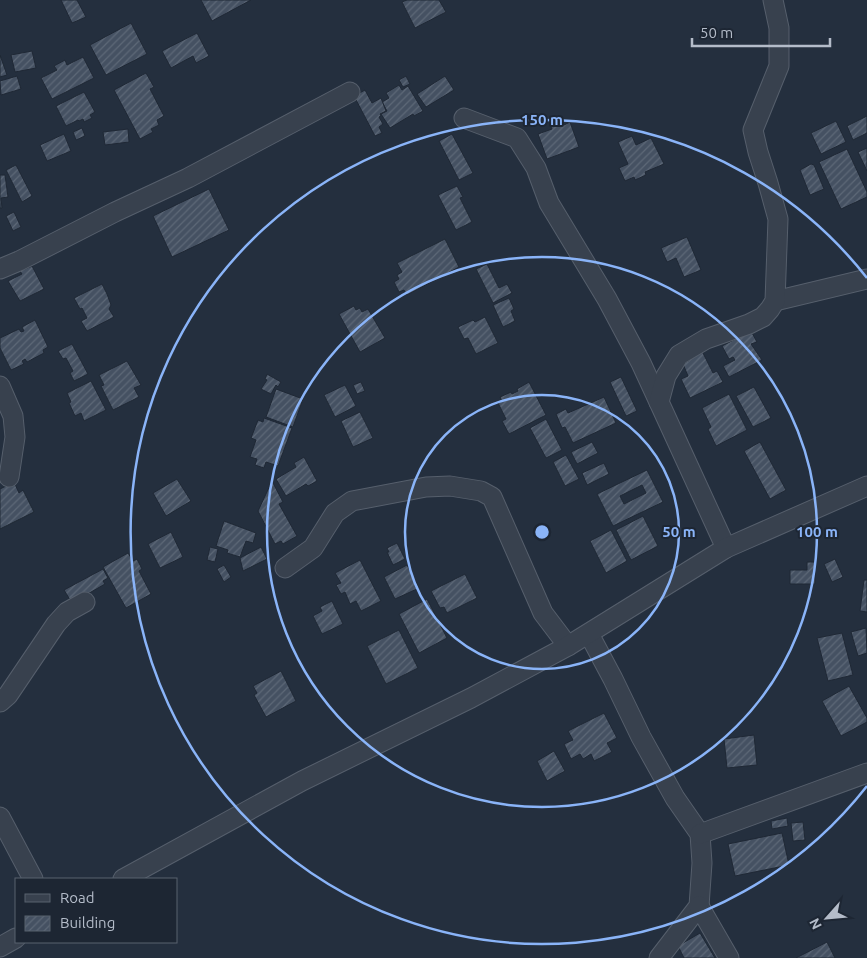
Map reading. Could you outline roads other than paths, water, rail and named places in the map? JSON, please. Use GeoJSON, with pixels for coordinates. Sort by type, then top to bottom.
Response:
{"type":"FeatureCollection","features":[{"type":"Feature","properties":{"kind":"street"},"geometry":{"type":"LineString","coordinates":[[659,402],[666,376],[679,355],[706,339],[763,317],[775,301],[778,219],[753,130],[779,66],[779,28],[773,0]]}},
{"type":"Feature","properties":{"kind":"street"},"geometry":{"type":"LineString","coordinates":[[0,269],[188,178],[350,92]]}},
{"type":"Feature","properties":{"kind":"street"},"geometry":{"type":"LineString","coordinates":[[464,118],[517,138],[536,168],[549,203],[607,299],[641,363],[726,548]]}},
{"type":"Feature","properties":{"kind":"street"},"geometry":{"type":"LineString","coordinates":[[775,301],[867,279]]}},
{"type":"Feature","properties":{"kind":"street"},"geometry":{"type":"LineString","coordinates":[[0,386],[13,416],[14,437],[9,478]]}},
{"type":"Feature","properties":{"kind":"street"},"geometry":{"type":"LineString","coordinates":[[284,568],[313,548],[335,513],[352,501],[426,487],[450,486],[481,491],[492,497],[543,613],[568,646]]}},
{"type":"Feature","properties":{"kind":"street"},"geometry":{"type":"LineString","coordinates":[[125,878],[302,781],[471,698],[568,646],[726,548],[867,486]]}},
{"type":"Feature","properties":{"kind":"street"},"geometry":{"type":"LineString","coordinates":[[0,702],[8,695],[56,624],[67,612],[85,602]]}},
{"type":"Feature","properties":{"kind":"street"},"geometry":{"type":"LineString","coordinates":[[589,634],[651,755],[675,798],[700,834],[702,864],[699,906],[659,958]]}},
{"type":"Feature","properties":{"kind":"street"},"geometry":{"type":"LineString","coordinates":[[700,834],[867,773]]}},
{"type":"Feature","properties":{"kind":"street"},"geometry":{"type":"LineString","coordinates":[[0,817],[32,878]]}},
{"type":"Feature","properties":{"kind":"street"},"geometry":{"type":"LineString","coordinates":[[699,906],[729,958]]}},
{"type":"Feature","properties":{"kind":"street"},"geometry":{"type":"LineString","coordinates":[[0,947],[15,939]]}}]}
